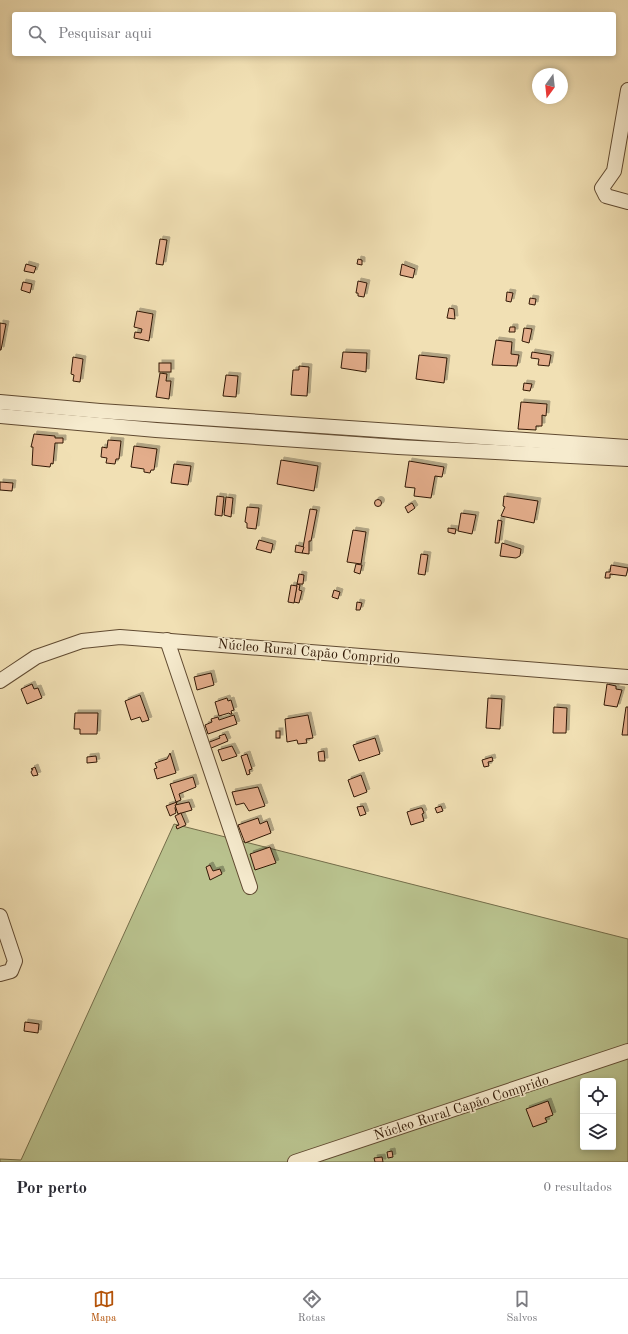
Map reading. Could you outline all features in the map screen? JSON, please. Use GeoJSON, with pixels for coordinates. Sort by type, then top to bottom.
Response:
{"type":"FeatureCollection","features":[{"type":"Feature","properties":{"kind":"street"},"geometry":{"type":"LineString","coordinates":[[628,90],[614,172],[602,188],[606,196],[628,202]]}},
{"type":"Feature","properties":{"kind":"street"},"geometry":{"type":"LineString","coordinates":[[0,402],[100,411],[628,447]]}},
{"type":"Feature","properties":{"kind":"street"},"geometry":{"type":"LineString","coordinates":[[0,416],[333,442],[628,459]]}},
{"type":"Feature","properties":{"kind":"street"},"geometry":{"type":"LineString","coordinates":[[333,442],[334,426]]}},
{"type":"Feature","properties":{"kind":"street","name":"Núcleo Rural Capão Comprido"},"geometry":{"type":"LineString","coordinates":[[0,681],[36,657],[82,641],[120,637],[628,676]]}},
{"type":"Feature","properties":{"kind":"street"},"geometry":{"type":"LineString","coordinates":[[167,640],[250,887]]}},
{"type":"Feature","properties":{"kind":"street"},"geometry":{"type":"LineString","coordinates":[[0,916],[15,961],[11,971],[0,974]]}},
{"type":"Feature","properties":{"kind":"street","name":"Núcleo Rural Capão Comprido"},"geometry":{"type":"LineString","coordinates":[[295,1162],[628,1051]]}},
{"type":"Feature","properties":{"kind":"green space"},"geometry":{"type":"Polygon","coordinates":[[[174,824],[628,939],[628,1162],[0,1162],[0,1159],[21,1160],[174,824]]]}},
{"type":"Feature","properties":{"kind":"building"},"geometry":{"type":"Polygon","coordinates":[[[160,239],[167,240],[163,265],[156,264],[160,239]]]}},
{"type":"Feature","properties":{"kind":"building"},"geometry":{"type":"Polygon","coordinates":[[[358,259],[362,260],[362,265],[357,264],[358,259]]]}},
{"type":"Feature","properties":{"kind":"building"},"geometry":{"type":"Polygon","coordinates":[[[26,264],[36,267],[34,273],[24,271],[26,264]]]}},
{"type":"Feature","properties":{"kind":"building"},"geometry":{"type":"Polygon","coordinates":[[[402,264],[415,269],[413,278],[400,275],[402,264]]]}},
{"type":"Feature","properties":{"kind":"building"},"geometry":{"type":"Polygon","coordinates":[[[358,281],[367,283],[364,297],[358,296],[358,293],[356,293],[358,281]]]}},
{"type":"Feature","properties":{"kind":"building"},"geometry":{"type":"Polygon","coordinates":[[[23,282],[32,284],[30,293],[21,290],[23,282]]]}},
{"type":"Feature","properties":{"kind":"building"},"geometry":{"type":"Polygon","coordinates":[[[507,292],[513,293],[511,302],[506,301],[507,292]]]}},
{"type":"Feature","properties":{"kind":"building"},"geometry":{"type":"Polygon","coordinates":[[[530,298],[536,299],[535,305],[529,304],[530,298]]]}},
{"type":"Feature","properties":{"kind":"building"},"geometry":{"type":"Polygon","coordinates":[[[449,308],[454,309],[455,319],[447,318],[449,308]]]}},
{"type":"Feature","properties":{"kind":"building"},"geometry":{"type":"Polygon","coordinates":[[[137,311],[153,314],[149,341],[134,338],[135,332],[141,333],[142,329],[134,327],[137,311]]]}},
{"type":"Feature","properties":{"kind":"building"},"geometry":{"type":"Polygon","coordinates":[[[0,323],[6,324],[1,350],[0,350],[0,323]]]}},
{"type":"Feature","properties":{"kind":"building"},"geometry":{"type":"Polygon","coordinates":[[[510,327],[515,327],[515,332],[509,332],[510,327]]]}},
{"type":"Feature","properties":{"kind":"building"},"geometry":{"type":"Polygon","coordinates":[[[524,328],[532,329],[529,343],[522,341],[524,328]]]}},
{"type":"Feature","properties":{"kind":"building"},"geometry":{"type":"Polygon","coordinates":[[[496,340],[512,342],[511,354],[519,355],[517,366],[492,365],[496,340]]]}},
{"type":"Feature","properties":{"kind":"building"},"geometry":{"type":"Polygon","coordinates":[[[343,352],[367,353],[366,372],[341,368],[343,352]]]}},
{"type":"Feature","properties":{"kind":"building"},"geometry":{"type":"Polygon","coordinates":[[[532,352],[551,355],[549,366],[538,365],[539,359],[531,358],[532,352]]]}},
{"type":"Feature","properties":{"kind":"building"},"geometry":{"type":"Polygon","coordinates":[[[419,355],[447,358],[444,383],[416,379],[419,355]]]}},
{"type":"Feature","properties":{"kind":"building"},"geometry":{"type":"Polygon","coordinates":[[[73,357],[83,359],[80,382],[73,381],[74,375],[71,374],[73,357]]]}},
{"type":"Feature","properties":{"kind":"building"},"geometry":{"type":"Polygon","coordinates":[[[159,363],[171,363],[171,372],[159,372],[159,363]]]}},
{"type":"Feature","properties":{"kind":"building"},"geometry":{"type":"Polygon","coordinates":[[[299,366],[309,367],[307,396],[291,395],[293,370],[299,370],[299,366]]]}},
{"type":"Feature","properties":{"kind":"building"},"geometry":{"type":"Polygon","coordinates":[[[160,373],[167,374],[166,381],[171,381],[169,399],[156,397],[160,373]]]}},
{"type":"Feature","properties":{"kind":"building"},"geometry":{"type":"Polygon","coordinates":[[[226,375],[238,376],[236,397],[223,396],[226,375]]]}},
{"type":"Feature","properties":{"kind":"building"},"geometry":{"type":"Polygon","coordinates":[[[524,383],[532,384],[530,391],[523,390],[524,383]]]}},
{"type":"Feature","properties":{"kind":"building"},"geometry":{"type":"Polygon","coordinates":[[[521,402],[547,404],[546,416],[542,415],[542,426],[536,426],[536,430],[518,429],[521,402]]]}},
{"type":"Feature","properties":{"kind":"building"},"geometry":{"type":"Polygon","coordinates":[[[34,434],[63,438],[63,443],[55,443],[53,464],[51,463],[50,467],[32,465],[33,447],[31,447],[34,434]]]}},
{"type":"Feature","properties":{"kind":"building"},"geometry":{"type":"Polygon","coordinates":[[[108,440],[121,441],[119,459],[116,459],[115,464],[106,463],[107,458],[101,457],[102,447],[107,448],[108,440]]]}},
{"type":"Feature","properties":{"kind":"building"},"geometry":{"type":"Polygon","coordinates":[[[134,446],[157,449],[154,470],[151,470],[150,473],[144,472],[144,469],[131,467],[134,446]]]}},
{"type":"Feature","properties":{"kind":"building"},"geometry":{"type":"Polygon","coordinates":[[[281,460],[318,466],[314,491],[277,484],[281,460]]]}},
{"type":"Feature","properties":{"kind":"building"},"geometry":{"type":"Polygon","coordinates":[[[409,461],[444,467],[442,477],[435,476],[431,498],[414,496],[415,488],[405,487],[409,461]]]}},
{"type":"Feature","properties":{"kind":"building"},"geometry":{"type":"Polygon","coordinates":[[[174,464],[191,466],[188,485],[171,483],[174,464]]]}},
{"type":"Feature","properties":{"kind":"building"},"geometry":{"type":"Polygon","coordinates":[[[0,482],[13,483],[12,491],[0,490],[0,482]]]}},
{"type":"Feature","properties":{"kind":"building"},"geometry":{"type":"Polygon","coordinates":[[[217,496],[224,497],[222,516],[215,515],[217,496]]]}},
{"type":"Feature","properties":{"kind":"building"},"geometry":{"type":"Polygon","coordinates":[[[504,496],[538,501],[534,523],[501,516],[505,507],[503,506],[504,496]]]}},
{"type":"Feature","properties":{"kind":"building"},"geometry":{"type":"Polygon","coordinates":[[[226,497],[233,498],[231,517],[224,515],[226,497]]]}},
{"type":"Feature","properties":{"kind":"building"},"geometry":{"type":"Polygon","coordinates":[[[378,500],[381,503],[378,506],[375,503],[378,500]]]}},
{"type":"Feature","properties":{"kind":"building"},"geometry":{"type":"Polygon","coordinates":[[[412,503],[415,508],[408,513],[405,507],[412,503]]]}},
{"type":"Feature","properties":{"kind":"building"},"geometry":{"type":"Polygon","coordinates":[[[247,507],[259,508],[256,529],[247,528],[247,523],[245,522],[247,507]]]}},
{"type":"Feature","properties":{"kind":"building"},"geometry":{"type":"Polygon","coordinates":[[[310,509],[317,510],[311,541],[309,541],[309,554],[302,553],[310,509]]]}},
{"type":"Feature","properties":{"kind":"building"},"geometry":{"type":"Polygon","coordinates":[[[461,513],[476,515],[472,534],[458,531],[461,513]]]}},
{"type":"Feature","properties":{"kind":"building"},"geometry":{"type":"Polygon","coordinates":[[[498,520],[502,521],[499,543],[495,543],[498,520]]]}},
{"type":"Feature","properties":{"kind":"building"},"geometry":{"type":"Polygon","coordinates":[[[448,528],[456,529],[455,534],[448,532],[448,528]]]}},
{"type":"Feature","properties":{"kind":"building"},"geometry":{"type":"Polygon","coordinates":[[[353,530],[366,532],[361,564],[347,562],[353,530]]]}},
{"type":"Feature","properties":{"kind":"building"},"geometry":{"type":"Polygon","coordinates":[[[259,540],[273,544],[271,553],[256,549],[259,540]]]}},
{"type":"Feature","properties":{"kind":"building"},"geometry":{"type":"Polygon","coordinates":[[[502,543],[521,549],[520,556],[516,558],[500,556],[502,543]]]}},
{"type":"Feature","properties":{"kind":"building"},"geometry":{"type":"Polygon","coordinates":[[[296,545],[304,547],[302,553],[295,552],[296,545]]]}},
{"type":"Feature","properties":{"kind":"building"},"geometry":{"type":"Polygon","coordinates":[[[421,554],[428,555],[425,575],[418,574],[421,554]]]}},
{"type":"Feature","properties":{"kind":"building"},"geometry":{"type":"Polygon","coordinates":[[[356,564],[362,565],[360,574],[354,572],[356,564]]]}},
{"type":"Feature","properties":{"kind":"building"},"geometry":{"type":"Polygon","coordinates":[[[611,565],[628,568],[626,576],[610,574],[610,578],[605,578],[606,572],[610,572],[611,565]]]}},
{"type":"Feature","properties":{"kind":"building"},"geometry":{"type":"Polygon","coordinates":[[[299,574],[304,575],[303,584],[297,584],[299,574]]]}},
{"type":"Feature","properties":{"kind":"building"},"geometry":{"type":"Polygon","coordinates":[[[297,584],[300,585],[299,590],[302,591],[299,603],[294,602],[297,584]]]}},
{"type":"Feature","properties":{"kind":"building"},"geometry":{"type":"Polygon","coordinates":[[[291,585],[297,586],[294,603],[288,602],[291,585]]]}},
{"type":"Feature","properties":{"kind":"building"},"geometry":{"type":"Polygon","coordinates":[[[334,590],[340,592],[338,599],[332,597],[334,590]]]}},
{"type":"Feature","properties":{"kind":"building"},"geometry":{"type":"Polygon","coordinates":[[[357,602],[362,603],[360,610],[356,610],[357,602]]]}},
{"type":"Feature","properties":{"kind":"building"},"geometry":{"type":"Polygon","coordinates":[[[211,673],[214,685],[197,690],[194,677],[211,673]]]}},
{"type":"Feature","properties":{"kind":"building"},"geometry":{"type":"Polygon","coordinates":[[[32,684],[34,689],[38,688],[42,698],[27,704],[21,689],[32,684]]]}},
{"type":"Feature","properties":{"kind":"building"},"geometry":{"type":"Polygon","coordinates":[[[607,684],[616,686],[616,689],[622,690],[617,707],[604,705],[607,684]]]}},
{"type":"Feature","properties":{"kind":"building"},"geometry":{"type":"Polygon","coordinates":[[[140,695],[149,720],[142,722],[140,717],[131,720],[125,701],[140,695]]]}},
{"type":"Feature","properties":{"kind":"building"},"geometry":{"type":"Polygon","coordinates":[[[227,698],[228,701],[231,700],[234,710],[231,711],[232,714],[229,713],[219,716],[215,702],[227,698]]]}},
{"type":"Feature","properties":{"kind":"building"},"geometry":{"type":"Polygon","coordinates":[[[488,698],[502,699],[500,729],[486,728],[488,698]]]}},
{"type":"Feature","properties":{"kind":"building"},"geometry":{"type":"Polygon","coordinates":[[[554,707],[567,708],[566,733],[553,733],[554,707]]]}},
{"type":"Feature","properties":{"kind":"building"},"geometry":{"type":"Polygon","coordinates":[[[626,707],[628,707],[628,735],[622,735],[626,707]]]}},
{"type":"Feature","properties":{"kind":"building"},"geometry":{"type":"Polygon","coordinates":[[[75,713],[98,713],[97,734],[80,734],[80,729],[74,729],[75,713]]]}},
{"type":"Feature","properties":{"kind":"building"},"geometry":{"type":"Polygon","coordinates":[[[234,715],[237,724],[208,734],[205,725],[212,722],[211,719],[218,717],[219,720],[234,715]]]}},
{"type":"Feature","properties":{"kind":"building"},"geometry":{"type":"Polygon","coordinates":[[[308,715],[313,738],[306,739],[307,743],[298,744],[297,740],[287,742],[285,719],[308,715]]]}},
{"type":"Feature","properties":{"kind":"building"},"geometry":{"type":"Polygon","coordinates":[[[276,731],[280,731],[280,738],[276,738],[276,731]]]}},
{"type":"Feature","properties":{"kind":"building"},"geometry":{"type":"Polygon","coordinates":[[[225,734],[228,741],[209,749],[207,743],[220,738],[219,736],[225,734]]]}},
{"type":"Feature","properties":{"kind":"building"},"geometry":{"type":"Polygon","coordinates":[[[375,738],[380,754],[359,761],[353,745],[375,738]]]}},
{"type":"Feature","properties":{"kind":"building"},"geometry":{"type":"Polygon","coordinates":[[[232,746],[237,756],[222,761],[218,750],[232,746]]]}},
{"type":"Feature","properties":{"kind":"building"},"geometry":{"type":"Polygon","coordinates":[[[324,751],[325,761],[319,761],[318,752],[324,751]]]}},
{"type":"Feature","properties":{"kind":"building"},"geometry":{"type":"Polygon","coordinates":[[[170,753],[176,773],[157,779],[154,769],[157,768],[155,763],[167,759],[170,753]]]}},
{"type":"Feature","properties":{"kind":"building"},"geometry":{"type":"Polygon","coordinates":[[[247,754],[252,769],[249,770],[250,774],[247,775],[241,756],[247,754]]]}},
{"type":"Feature","properties":{"kind":"building"},"geometry":{"type":"Polygon","coordinates":[[[96,756],[97,762],[87,763],[87,757],[96,756]]]}},
{"type":"Feature","properties":{"kind":"building"},"geometry":{"type":"Polygon","coordinates":[[[492,757],[493,761],[488,762],[489,766],[484,767],[482,760],[492,757]]]}},
{"type":"Feature","properties":{"kind":"building"},"geometry":{"type":"Polygon","coordinates":[[[35,767],[38,775],[33,776],[31,772],[33,769],[31,769],[35,767]]]}},
{"type":"Feature","properties":{"kind":"building"},"geometry":{"type":"Polygon","coordinates":[[[361,775],[367,792],[354,797],[348,780],[361,775]]]}},
{"type":"Feature","properties":{"kind":"building"},"geometry":{"type":"Polygon","coordinates":[[[193,777],[196,787],[179,794],[181,800],[176,802],[170,784],[193,777]]]}},
{"type":"Feature","properties":{"kind":"building"},"geometry":{"type":"Polygon","coordinates":[[[258,787],[265,806],[249,811],[244,803],[236,805],[232,792],[258,787]]]}},
{"type":"Feature","properties":{"kind":"building"},"geometry":{"type":"Polygon","coordinates":[[[177,802],[175,808],[176,813],[170,816],[166,806],[177,802]]]}},
{"type":"Feature","properties":{"kind":"building"},"geometry":{"type":"Polygon","coordinates":[[[189,802],[192,810],[178,814],[175,805],[189,802]]]}},
{"type":"Feature","properties":{"kind":"building"},"geometry":{"type":"Polygon","coordinates":[[[363,806],[366,814],[360,816],[357,807],[363,806]]]}},
{"type":"Feature","properties":{"kind":"building"},"geometry":{"type":"Polygon","coordinates":[[[441,806],[443,811],[437,813],[435,808],[441,806]]]}},
{"type":"Feature","properties":{"kind":"building"},"geometry":{"type":"Polygon","coordinates":[[[422,808],[424,813],[422,814],[424,821],[411,825],[407,812],[422,808]]]}},
{"type":"Feature","properties":{"kind":"building"},"geometry":{"type":"Polygon","coordinates":[[[181,813],[186,825],[177,829],[176,826],[179,825],[175,816],[181,813]]]}},
{"type":"Feature","properties":{"kind":"building"},"geometry":{"type":"Polygon","coordinates":[[[258,818],[260,824],[267,821],[271,833],[245,843],[238,825],[258,818]]]}},
{"type":"Feature","properties":{"kind":"building"},"geometry":{"type":"Polygon","coordinates":[[[270,847],[276,863],[255,870],[250,854],[270,847]]]}},
{"type":"Feature","properties":{"kind":"building"},"geometry":{"type":"Polygon","coordinates":[[[210,865],[213,871],[220,869],[222,874],[210,880],[206,867],[210,865]]]}},
{"type":"Feature","properties":{"kind":"building"},"geometry":{"type":"Polygon","coordinates":[[[25,1022],[39,1024],[38,1033],[24,1031],[25,1022]]]}},
{"type":"Feature","properties":{"kind":"building"},"geometry":{"type":"Polygon","coordinates":[[[548,1101],[553,1115],[545,1118],[547,1122],[533,1127],[526,1109],[548,1101]]]}},
{"type":"Feature","properties":{"kind":"building"},"geometry":{"type":"Polygon","coordinates":[[[392,1151],[393,1157],[388,1158],[387,1152],[392,1151]]]}},
{"type":"Feature","properties":{"kind":"building"},"geometry":{"type":"Polygon","coordinates":[[[382,1157],[383,1162],[375,1162],[374,1158],[382,1157]]]}}]}
